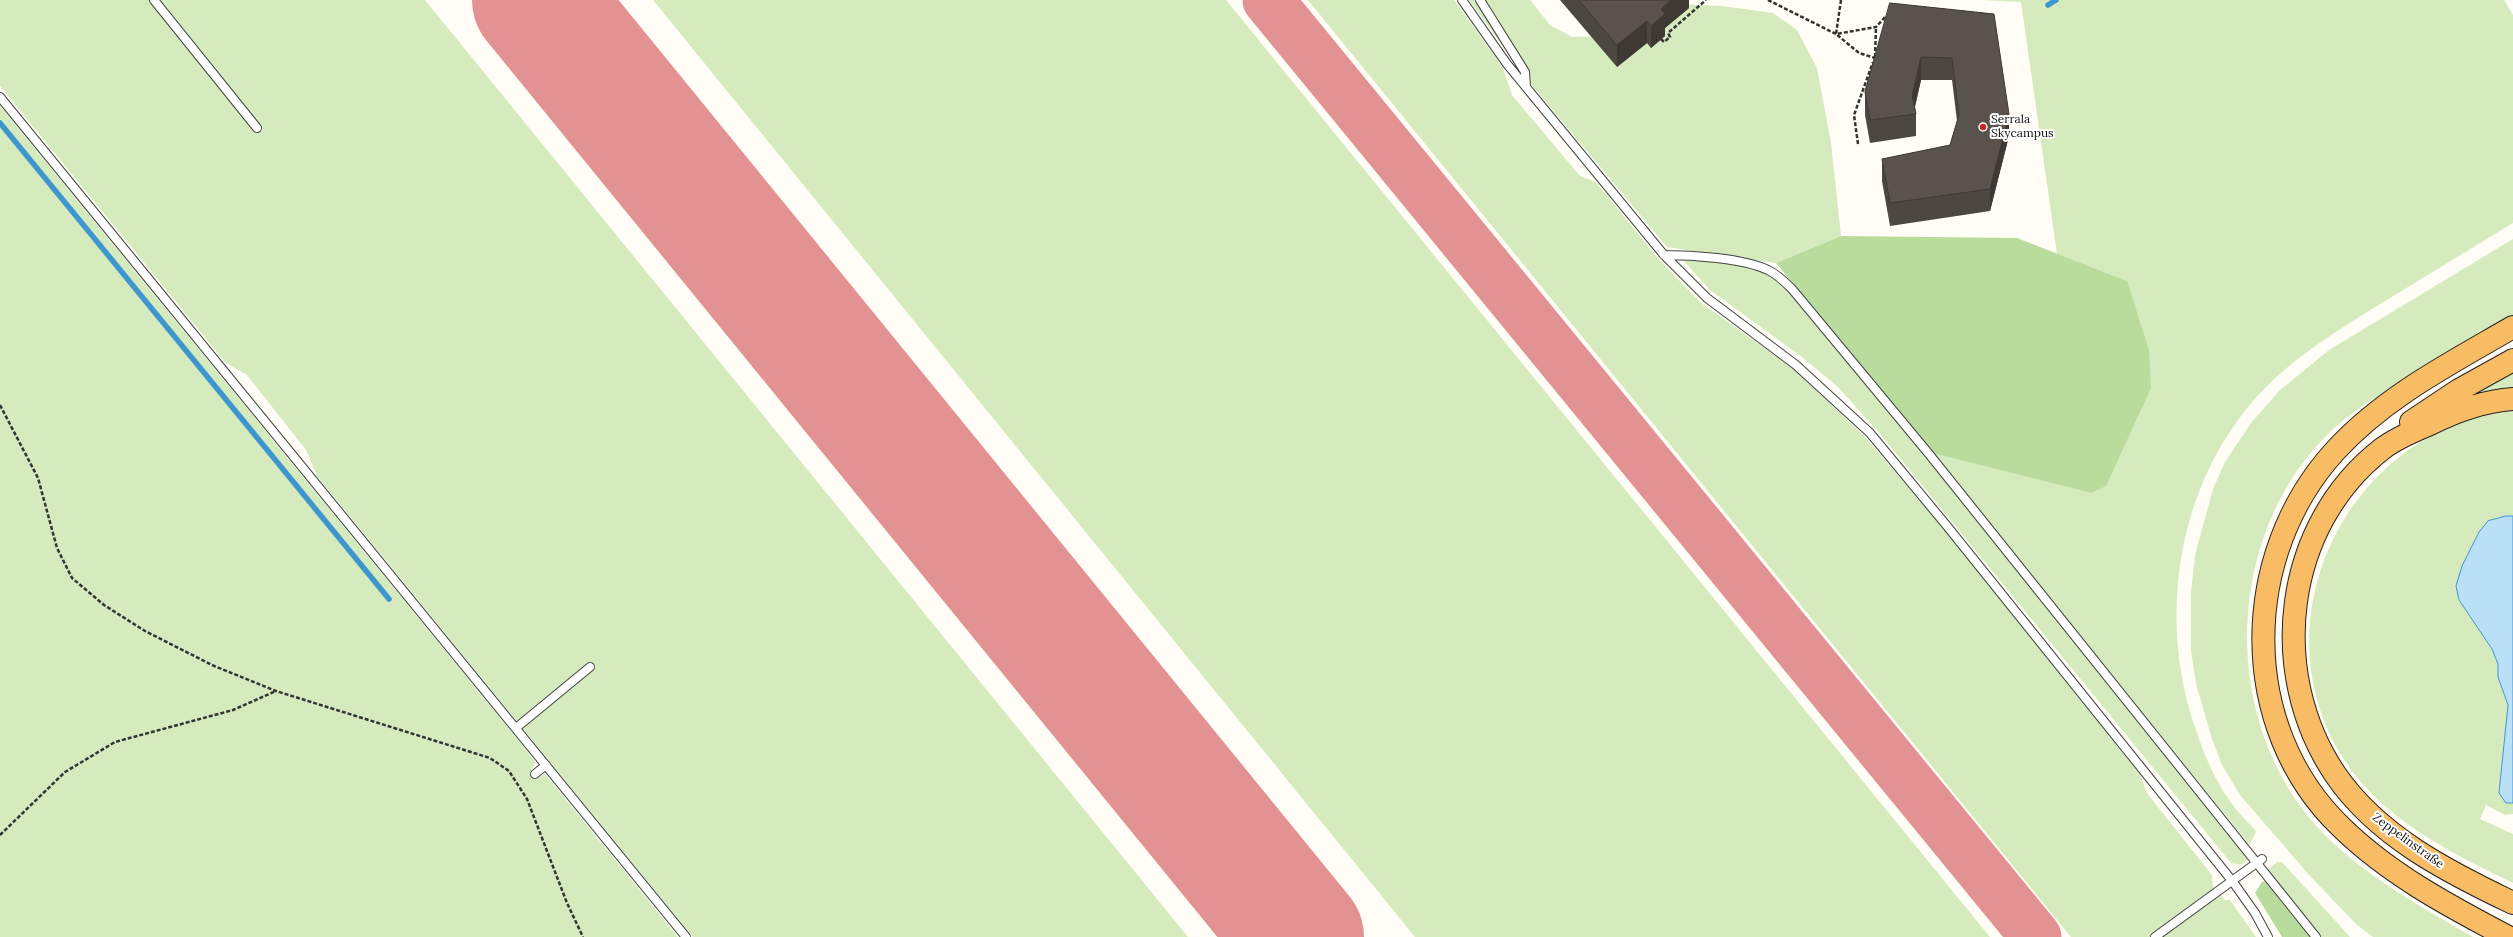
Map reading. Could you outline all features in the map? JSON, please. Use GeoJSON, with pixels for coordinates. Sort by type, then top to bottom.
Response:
{"type":"FeatureCollection","features":[{"type":"Feature","properties":{"kind":"highway"},"geometry":{"type":"LineString","coordinates":[[2506,936],[2416,885],[2385,864],[2340,826],[2325,810],[2296,766],[2278,728],[2264,672],[2262,646],[2266,595],[2274,557],[2292,512],[2318,470],[2351,435],[2398,397],[2513,327]]}},
{"type":"Feature","properties":{"kind":"highway"},"geometry":{"type":"LineString","coordinates":[[2382,448],[2434,404],[2513,360]]}},
{"type":"Feature","properties":{"kind":"highway","name":"Zeppelinstraße"},"geometry":{"type":"LineString","coordinates":[[2513,399],[2482,404],[2445,416],[2382,448],[2360,470],[2332,504],[2322,521],[2304,564],[2295,600],[2292,635],[2294,667],[2301,702],[2319,748],[2336,776],[2363,807],[2387,828],[2425,856],[2466,880],[2513,903]]}},
{"type":"Feature","properties":{"kind":"lane"},"geometry":{"type":"LineString","coordinates":[[154,0],[257,128]]}},
{"type":"Feature","properties":{"kind":"lane"},"geometry":{"type":"LineString","coordinates":[[1462,0],[1526,87],[1664,254],[1707,298],[1796,365],[1870,433],[1957,538],[2233,882],[2255,913],[2268,937]]}},
{"type":"Feature","properties":{"kind":"lane"},"geometry":{"type":"LineString","coordinates":[[1480,0],[1525,72],[1526,87]]}},
{"type":"Feature","properties":{"kind":"lane"},"geometry":{"type":"LineString","coordinates":[[0,96],[686,937]]}},
{"type":"Feature","properties":{"kind":"lane"},"geometry":{"type":"LineString","coordinates":[[1664,254],[1759,266],[1778,276],[1792,289],[1929,454],[2260,861],[2316,937]]}},
{"type":"Feature","properties":{"kind":"lane"},"geometry":{"type":"LineString","coordinates":[[516,728],[590,667]]}},
{"type":"Feature","properties":{"kind":"lane"},"geometry":{"type":"LineString","coordinates":[[535,774],[546,765]]}},
{"type":"Feature","properties":{"kind":"lane"},"geometry":{"type":"LineString","coordinates":[[2155,937],[2260,861]]}},
{"type":"Feature","properties":{"kind":"path"},"geometry":{"type":"LineString","coordinates":[[1661,39],[1664,42],[1670,37],[1668,34],[1706,0]]}},
{"type":"Feature","properties":{"kind":"path"},"geometry":{"type":"LineString","coordinates":[[1768,0],[1836,34],[1859,53],[1875,58]]}},
{"type":"Feature","properties":{"kind":"path"},"geometry":{"type":"LineString","coordinates":[[1778,4],[1780,0]]}},
{"type":"Feature","properties":{"kind":"path"},"geometry":{"type":"LineString","coordinates":[[1836,34],[1841,0]]}},
{"type":"Feature","properties":{"kind":"path"},"geometry":{"type":"LineString","coordinates":[[1836,34],[1876,27],[1886,16]]}},
{"type":"Feature","properties":{"kind":"path"},"geometry":{"type":"LineString","coordinates":[[1858,144],[1854,115],[1875,58],[1876,27]]}},
{"type":"Feature","properties":{"kind":"path"},"geometry":{"type":"LineString","coordinates":[[0,405],[38,478],[58,548],[72,578],[104,605],[145,631],[212,665],[276,691],[490,758],[509,771],[527,799],[567,903],[583,937]]}},
{"type":"Feature","properties":{"kind":"path"},"geometry":{"type":"LineString","coordinates":[[0,834],[65,772],[116,742],[233,710],[276,691]]}},
{"type":"Feature","properties":{"kind":"green space"},"geometry":{"type":"Polygon","coordinates":[[[0,0],[425,0],[1188,937],[693,937],[317,476],[306,450],[247,375],[225,362],[0,86],[0,0]]]}},
{"type":"Feature","properties":{"kind":"green space"},"geometry":{"type":"Polygon","coordinates":[[[653,0],[1226,0],[1990,937],[1415,937],[653,0]]]}},
{"type":"Feature","properties":{"kind":"green space"},"geometry":{"type":"Polygon","coordinates":[[[1308,0],[1454,0],[1503,68],[1512,95],[1580,176],[1596,182],[1656,256],[1701,303],[1794,369],[1866,438],[1943,528],[2141,776],[2146,792],[2212,875],[2213,886],[2225,900],[2230,900],[2256,937],[2071,937],[1308,0]]]}},
{"type":"Feature","properties":{"kind":"green space"},"geometry":{"type":"Polygon","coordinates":[[[1469,0],[1530,0],[1550,25],[1572,37],[1602,36],[1678,4],[1722,6],[1773,13],[1797,30],[1817,68],[1831,143],[1841,236],[1776,263],[1667,247],[1530,83],[1469,0]]]}},
{"type":"Feature","properties":{"kind":"green space"},"geometry":{"type":"Polygon","coordinates":[[[1982,0],[2504,0],[2513,15],[2513,223],[2340,329],[2283,371],[2270,383],[2239,419],[2214,458],[2196,501],[2184,546],[2177,592],[2177,639],[2184,685],[2196,730],[2206,758],[2233,805],[2256,831],[2250,845],[1932,453],[2091,493],[2127,281],[2057,254],[2021,2],[1982,0]]]}},
{"type":"Feature","properties":{"kind":"green space"},"geometry":{"type":"Polygon","coordinates":[[[0,106],[522,745],[536,763],[531,769],[538,778],[545,774],[678,937],[0,937],[0,106]]]}},
{"type":"Feature","properties":{"kind":"green space"},"geometry":{"type":"Polygon","coordinates":[[[1841,236],[2017,238],[2127,281],[2149,350],[2151,388],[2106,486],[2091,493],[1932,453],[1776,263],[1841,236]]]}},
{"type":"Feature","properties":{"kind":"green space"},"geometry":{"type":"Polygon","coordinates":[[[2513,239],[2513,316],[2377,397],[2353,413],[2331,431],[2295,473],[2270,522],[2253,574],[2247,629],[2251,684],[2264,737],[2288,787],[2321,831],[2355,862],[2393,889],[2473,937],[2373,937],[2357,925],[2310,876],[2240,795],[2222,765],[2212,739],[2196,684],[2191,650],[2191,592],[2195,555],[2213,489],[2225,462],[2251,423],[2279,391],[2329,350],[2513,239]]]}},
{"type":"Feature","properties":{"kind":"green space"},"geometry":{"type":"Polygon","coordinates":[[[1681,258],[1744,266],[1767,273],[1791,291],[2251,857],[2241,865],[2231,863],[1876,429],[1838,387],[1802,357],[1710,290],[1681,258]]]}},
{"type":"Feature","properties":{"kind":"green space"},"geometry":{"type":"Polygon","coordinates":[[[2513,373],[2513,389],[2482,393],[2483,390],[2513,373]]]}},
{"type":"Feature","properties":{"kind":"green space"},"geometry":{"type":"Polygon","coordinates":[[[2513,409],[2513,516],[2506,516],[2459,600],[2492,649],[2498,664],[2498,677],[2508,705],[2499,793],[2506,803],[2513,803],[2513,814],[2505,815],[2486,805],[2480,819],[2513,834],[2513,883],[2442,846],[2419,832],[2377,799],[2359,780],[2343,758],[2318,703],[2310,647],[2315,591],[2334,538],[2364,491],[2405,452],[2455,424],[2513,409]]]}},
{"type":"Feature","properties":{"kind":"green space"},"geometry":{"type":"Polygon","coordinates":[[[2277,862],[2282,862],[2350,937],[2321,937],[2267,870],[2277,862]]]}},
{"type":"Feature","properties":{"kind":"green space"},"geometry":{"type":"Polygon","coordinates":[[[2267,880],[2312,937],[2282,937],[2255,893],[2262,882],[2267,880]]]}},
{"type":"Feature","properties":{"kind":"water"},"geometry":{"type":"Polygon","coordinates":[[[2506,516],[2513,516],[2513,803],[2506,803],[2499,793],[2508,705],[2498,677],[2498,664],[2492,649],[2459,600],[2456,586],[2462,566],[2479,532],[2488,521],[2506,516]]]}},
{"type":"Feature","properties":{"kind":"building"},"geometry":{"type":"Polygon","coordinates":[[[1579,0],[1671,0],[1661,9],[1665,14],[1651,26],[1647,21],[1617,45],[1579,0]]]}},
{"type":"Feature","properties":{"kind":"building","name":"Serrala Skycampus"},"geometry":{"type":"Polygon","coordinates":[[[1890,3],[1994,14],[2009,114],[1990,189],[1890,203],[1882,159],[1950,145],[1959,115],[1952,58],[1921,57],[1912,96],[1916,114],[1870,120],[1865,92],[1890,3]]]}},
{"type":"Feature","properties":{"kind":"waterway"},"geometry":{"type":"LineString","coordinates":[[2048,5],[2056,0]]}},
{"type":"Feature","properties":{"kind":"waterway"},"geometry":{"type":"LineString","coordinates":[[0,123],[389,599]]}},
{"type":"Feature","properties":{"kind":"taxiway"},"geometry":{"type":"LineString","coordinates":[[1268,0],[2036,937]]}},
{"type":"Feature","properties":{"kind":"runway"},"geometry":{"type":"LineString","coordinates":[[536,0],[1300,937]]}},
{"type":"Feature","properties":{"kind":"place","name":"Serrala Skycampus"},"geometry":{"type":"Point","coordinates":[1983,127]}}]}
